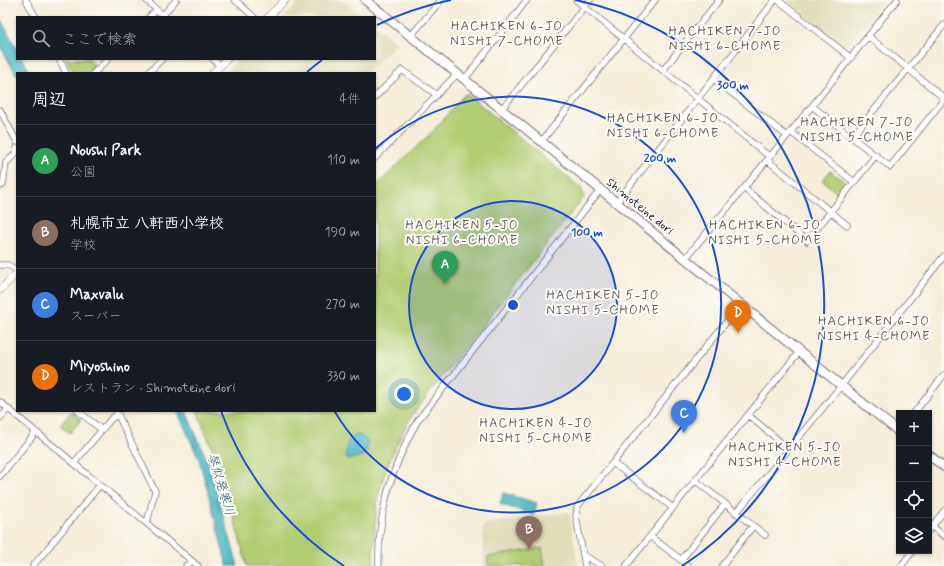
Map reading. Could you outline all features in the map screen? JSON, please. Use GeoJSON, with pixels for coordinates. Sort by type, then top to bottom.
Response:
{"type":"FeatureCollection","features":[{"type":"Feature","properties":{"kind":"main road","name":"Shimoteine dori"},"geometry":{"type":"LineString","coordinates":[[368,1],[410,37],[617,202],[740,305],[896,429]]}},
{"type":"Feature","properties":{"kind":"main road"},"geometry":{"type":"LineString","coordinates":[[932,457],[944,467]]}},
{"type":"Feature","properties":{"kind":"street"},"geometry":{"type":"LineString","coordinates":[[26,0],[35,16]]}},
{"type":"Feature","properties":{"kind":"street"},"geometry":{"type":"LineString","coordinates":[[146,0],[164,16],[176,0]]}},
{"type":"Feature","properties":{"kind":"street"},"geometry":{"type":"LineString","coordinates":[[235,0],[253,16]]}},
{"type":"Feature","properties":{"kind":"street"},"geometry":{"type":"LineString","coordinates":[[269,16],[285,0]]}},
{"type":"Feature","properties":{"kind":"street"},"geometry":{"type":"LineString","coordinates":[[410,37],[441,0]]}},
{"type":"Feature","properties":{"kind":"street"},"geometry":{"type":"LineString","coordinates":[[376,157],[437,95],[460,77],[527,0]]}},
{"type":"Feature","properties":{"kind":"street"},"geometry":{"type":"LineString","coordinates":[[576,0],[698,98],[769,158],[830,213],[847,225]]}},
{"type":"Feature","properties":{"kind":"street"},"geometry":{"type":"LineString","coordinates":[[501,110],[590,0]]}},
{"type":"Feature","properties":{"kind":"street"},"geometry":{"type":"LineString","coordinates":[[541,142],[655,0]]}},
{"type":"Feature","properties":{"kind":"street"},"geometry":{"type":"LineString","coordinates":[[663,70],[719,0]]}},
{"type":"Feature","properties":{"kind":"street"},"geometry":{"type":"LineString","coordinates":[[617,202],[776,0],[851,58]]}},
{"type":"Feature","properties":{"kind":"street"},"geometry":{"type":"LineString","coordinates":[[685,259],[812,106],[897,0]]}},
{"type":"Feature","properties":{"kind":"street"},"geometry":{"type":"LineString","coordinates":[[150,16],[157,10]]}},
{"type":"Feature","properties":{"kind":"street"},"geometry":{"type":"LineString","coordinates":[[852,137],[944,25]]}},
{"type":"Feature","properties":{"kind":"street"},"geometry":{"type":"LineString","coordinates":[[812,106],[890,167],[944,99],[868,36]]}},
{"type":"Feature","properties":{"kind":"street"},"geometry":{"type":"LineString","coordinates":[[60,60],[66,72]]}},
{"type":"Feature","properties":{"kind":"street"},"geometry":{"type":"LineString","coordinates":[[95,72],[107,60]]}},
{"type":"Feature","properties":{"kind":"street"},"geometry":{"type":"LineString","coordinates":[[149,72],[161,60]]}},
{"type":"Feature","properties":{"kind":"street"},"geometry":{"type":"LineString","coordinates":[[214,60],[220,66]]}},
{"type":"Feature","properties":{"kind":"street"},"geometry":{"type":"LineString","coordinates":[[214,72],[226,60]]}},
{"type":"Feature","properties":{"kind":"street"},"geometry":{"type":"LineString","coordinates":[[376,96],[402,70],[437,95]]}},
{"type":"Feature","properties":{"kind":"street"},"geometry":{"type":"LineString","coordinates":[[714,79],[854,182]]}},
{"type":"Feature","properties":{"kind":"street"},"geometry":{"type":"LineString","coordinates":[[0,110],[16,140]]}},
{"type":"Feature","properties":{"kind":"street"},"geometry":{"type":"LineString","coordinates":[[0,186],[3,185],[6,163],[16,152]]}},
{"type":"Feature","properties":{"kind":"street"},"geometry":{"type":"LineString","coordinates":[[744,188],[807,241],[876,155]]}},
{"type":"Feature","properties":{"kind":"street"},"geometry":{"type":"LineString","coordinates":[[379,566],[378,550],[381,518],[404,445],[418,420],[601,189]]}},
{"type":"Feature","properties":{"kind":"street"},"geometry":{"type":"LineString","coordinates":[[736,513],[841,386],[944,256]]}},
{"type":"Feature","properties":{"kind":"street"},"geometry":{"type":"LineString","coordinates":[[0,265],[8,265],[16,269]]}},
{"type":"Feature","properties":{"kind":"street"},"geometry":{"type":"LineString","coordinates":[[0,290],[16,274]]}},
{"type":"Feature","properties":{"kind":"street"},"geometry":{"type":"LineString","coordinates":[[585,566],[576,516],[577,507],[740,305]]}},
{"type":"Feature","properties":{"kind":"street"},"geometry":{"type":"LineString","coordinates":[[626,566],[799,352]]}},
{"type":"Feature","properties":{"kind":"street"},"geometry":{"type":"LineString","coordinates":[[916,410],[944,375]]}},
{"type":"Feature","properties":{"kind":"street"},"geometry":{"type":"LineString","coordinates":[[0,402],[8,409],[17,413],[36,432],[198,566]]}},
{"type":"Feature","properties":{"kind":"street"},"geometry":{"type":"LineString","coordinates":[[0,418],[8,409]]}},
{"type":"Feature","properties":{"kind":"street"},"geometry":{"type":"LineString","coordinates":[[79,412],[102,430]]}},
{"type":"Feature","properties":{"kind":"street"},"geometry":{"type":"LineString","coordinates":[[74,463],[117,413],[154,491],[146,524]]}},
{"type":"Feature","properties":{"kind":"street"},"geometry":{"type":"LineString","coordinates":[[748,415],[789,448]]}},
{"type":"Feature","properties":{"kind":"street"},"geometry":{"type":"LineString","coordinates":[[0,476],[36,432]]}},
{"type":"Feature","properties":{"kind":"street"},"geometry":{"type":"LineString","coordinates":[[613,463],[673,508]]}},
{"type":"Feature","properties":{"kind":"street"},"geometry":{"type":"LineString","coordinates":[[696,480],[765,535]]}},
{"type":"Feature","properties":{"kind":"street"},"geometry":{"type":"LineString","coordinates":[[33,566],[100,485]]}},
{"type":"Feature","properties":{"kind":"street"},"geometry":{"type":"LineString","coordinates":[[681,560],[725,504]]}},
{"type":"Feature","properties":{"kind":"street"},"geometry":{"type":"LineString","coordinates":[[932,527],[944,511]]}},
{"type":"Feature","properties":{"kind":"street"},"geometry":{"type":"LineString","coordinates":[[722,566],[753,526]]}},
{"type":"Feature","properties":{"kind":"street"},"geometry":{"type":"LineString","coordinates":[[932,529],[944,536]]}},
{"type":"Feature","properties":{"kind":"street"},"geometry":{"type":"LineString","coordinates":[[650,536],[689,566]]}},
{"type":"Feature","properties":{"kind":"street"},"geometry":{"type":"LineString","coordinates":[[901,566],[911,554]]}},
{"type":"Feature","properties":{"kind":"street"},"geometry":{"type":"LineString","coordinates":[[583,555],[602,566]]}},
{"type":"Feature","properties":{"kind":"street"},"geometry":{"type":"LineString","coordinates":[[186,566],[192,561]]}},
{"type":"Feature","properties":{"kind":"shaded area"},"geometry":{"type":"Polygon","coordinates":[[[302,0],[341,0],[362,16],[285,16],[302,0]]]}},
{"type":"Feature","properties":{"kind":"shaded area"},"geometry":{"type":"Polygon","coordinates":[[[786,0],[885,0],[848,45],[842,45],[786,0]]]}},
{"type":"Feature","properties":{"kind":"shaded area"},"geometry":{"type":"Polygon","coordinates":[[[376,27],[397,43],[367,72],[225,72],[238,60],[376,60],[376,27]]]}},
{"type":"Feature","properties":{"kind":"shaded area"},"geometry":{"type":"Polygon","coordinates":[[[569,512],[578,566],[484,566],[483,524],[569,512]]]}},
{"type":"Feature","properties":{"kind":"green space"},"geometry":{"type":"Polygon","coordinates":[[[67,60],[91,60],[95,67],[89,72],[73,72],[67,60]]]}},
{"type":"Feature","properties":{"kind":"green space"},"geometry":{"type":"Polygon","coordinates":[[[466,93],[581,188],[584,197],[415,411],[408,422],[390,459],[381,485],[376,511],[373,566],[247,566],[219,465],[197,412],[376,412],[376,186],[433,131],[466,93]]]}},
{"type":"Feature","properties":{"kind":"green space"},"geometry":{"type":"Polygon","coordinates":[[[830,171],[846,183],[838,194],[822,180],[830,171]]]}},
{"type":"Feature","properties":{"kind":"green space"},"geometry":{"type":"Polygon","coordinates":[[[71,412],[81,420],[70,433],[60,425],[71,412]]]}},
{"type":"Feature","properties":{"kind":"green space"},"geometry":{"type":"Polygon","coordinates":[[[542,548],[545,566],[488,566],[488,557],[542,548]]]}},
{"type":"Feature","properties":{"kind":"water"},"geometry":{"type":"Polygon","coordinates":[[[0,18],[16,47],[16,60],[24,60],[30,72],[16,72],[16,74],[0,46],[0,18]]]}},
{"type":"Feature","properties":{"kind":"water"},"geometry":{"type":"Polygon","coordinates":[[[177,412],[186,412],[209,465],[238,566],[227,566],[199,459],[177,412]]]}},
{"type":"Feature","properties":{"kind":"water"},"geometry":{"type":"Polygon","coordinates":[[[360,435],[368,441],[367,452],[362,456],[348,460],[345,456],[348,442],[352,437],[360,435]]]}},
{"type":"Feature","properties":{"kind":"water"},"geometry":{"type":"Polygon","coordinates":[[[503,493],[537,503],[534,515],[500,504],[503,493]]]}},
{"type":"Feature","properties":{"kind":"place","name":"Noushi Park"},"geometry":{"type":"Point","coordinates":[445,284]}},
{"type":"Feature","properties":{"kind":"place","name":"Miyoshino"},"geometry":{"type":"Point","coordinates":[738,333]}},
{"type":"Feature","properties":{"kind":"place","name":"Maxvalu"},"geometry":{"type":"Point","coordinates":[684,433]}},
{"type":"Feature","properties":{"kind":"place","name":"札幌市立 八軒西小学校"},"geometry":{"type":"Point","coordinates":[529,549]}},
{"type":"Feature","properties":{"kind":"district","name":"HACHIKEN 6-JO NISHI 7-CHOME"},"geometry":{"type":"Point","coordinates":[507,32]}},
{"type":"Feature","properties":{"kind":"district","name":"HACHIKEN 7-JO NISHI 6-CHOME"},"geometry":{"type":"Point","coordinates":[725,38]}},
{"type":"Feature","properties":{"kind":"district","name":"HACHIKEN 6-JO NISHI 6-CHOME"},"geometry":{"type":"Point","coordinates":[663,124]}},
{"type":"Feature","properties":{"kind":"district","name":"HACHIKEN 7-JO NISHI 5-CHOME"},"geometry":{"type":"Point","coordinates":[857,128]}},
{"type":"Feature","properties":{"kind":"district","name":"HACHIKEN 5-JO NISHI 6-CHOME"},"geometry":{"type":"Point","coordinates":[462,232]}},
{"type":"Feature","properties":{"kind":"district","name":"HACHIKEN 6-JO NISHI 5-CHOME"},"geometry":{"type":"Point","coordinates":[765,232]}},
{"type":"Feature","properties":{"kind":"district","name":"HACHIKEN 5-JO NISHI 5-CHOME"},"geometry":{"type":"Point","coordinates":[603,302]}},
{"type":"Feature","properties":{"kind":"district","name":"HACHIKEN 6-JO NISHI 4-CHOME"},"geometry":{"type":"Point","coordinates":[874,328]}},
{"type":"Feature","properties":{"kind":"district","name":"HACHIKEN 4-JO NISHI 5-CHOME"},"geometry":{"type":"Point","coordinates":[536,430]}},
{"type":"Feature","properties":{"kind":"district","name":"HACHIKEN 5-JO NISHI 4-CHOME"},"geometry":{"type":"Point","coordinates":[785,454]}},
{"type":"Feature","properties":{"kind":"water label","name":"琴似発寒川"},"geometry":{"type":"Point","coordinates":[222,484]}}]}
